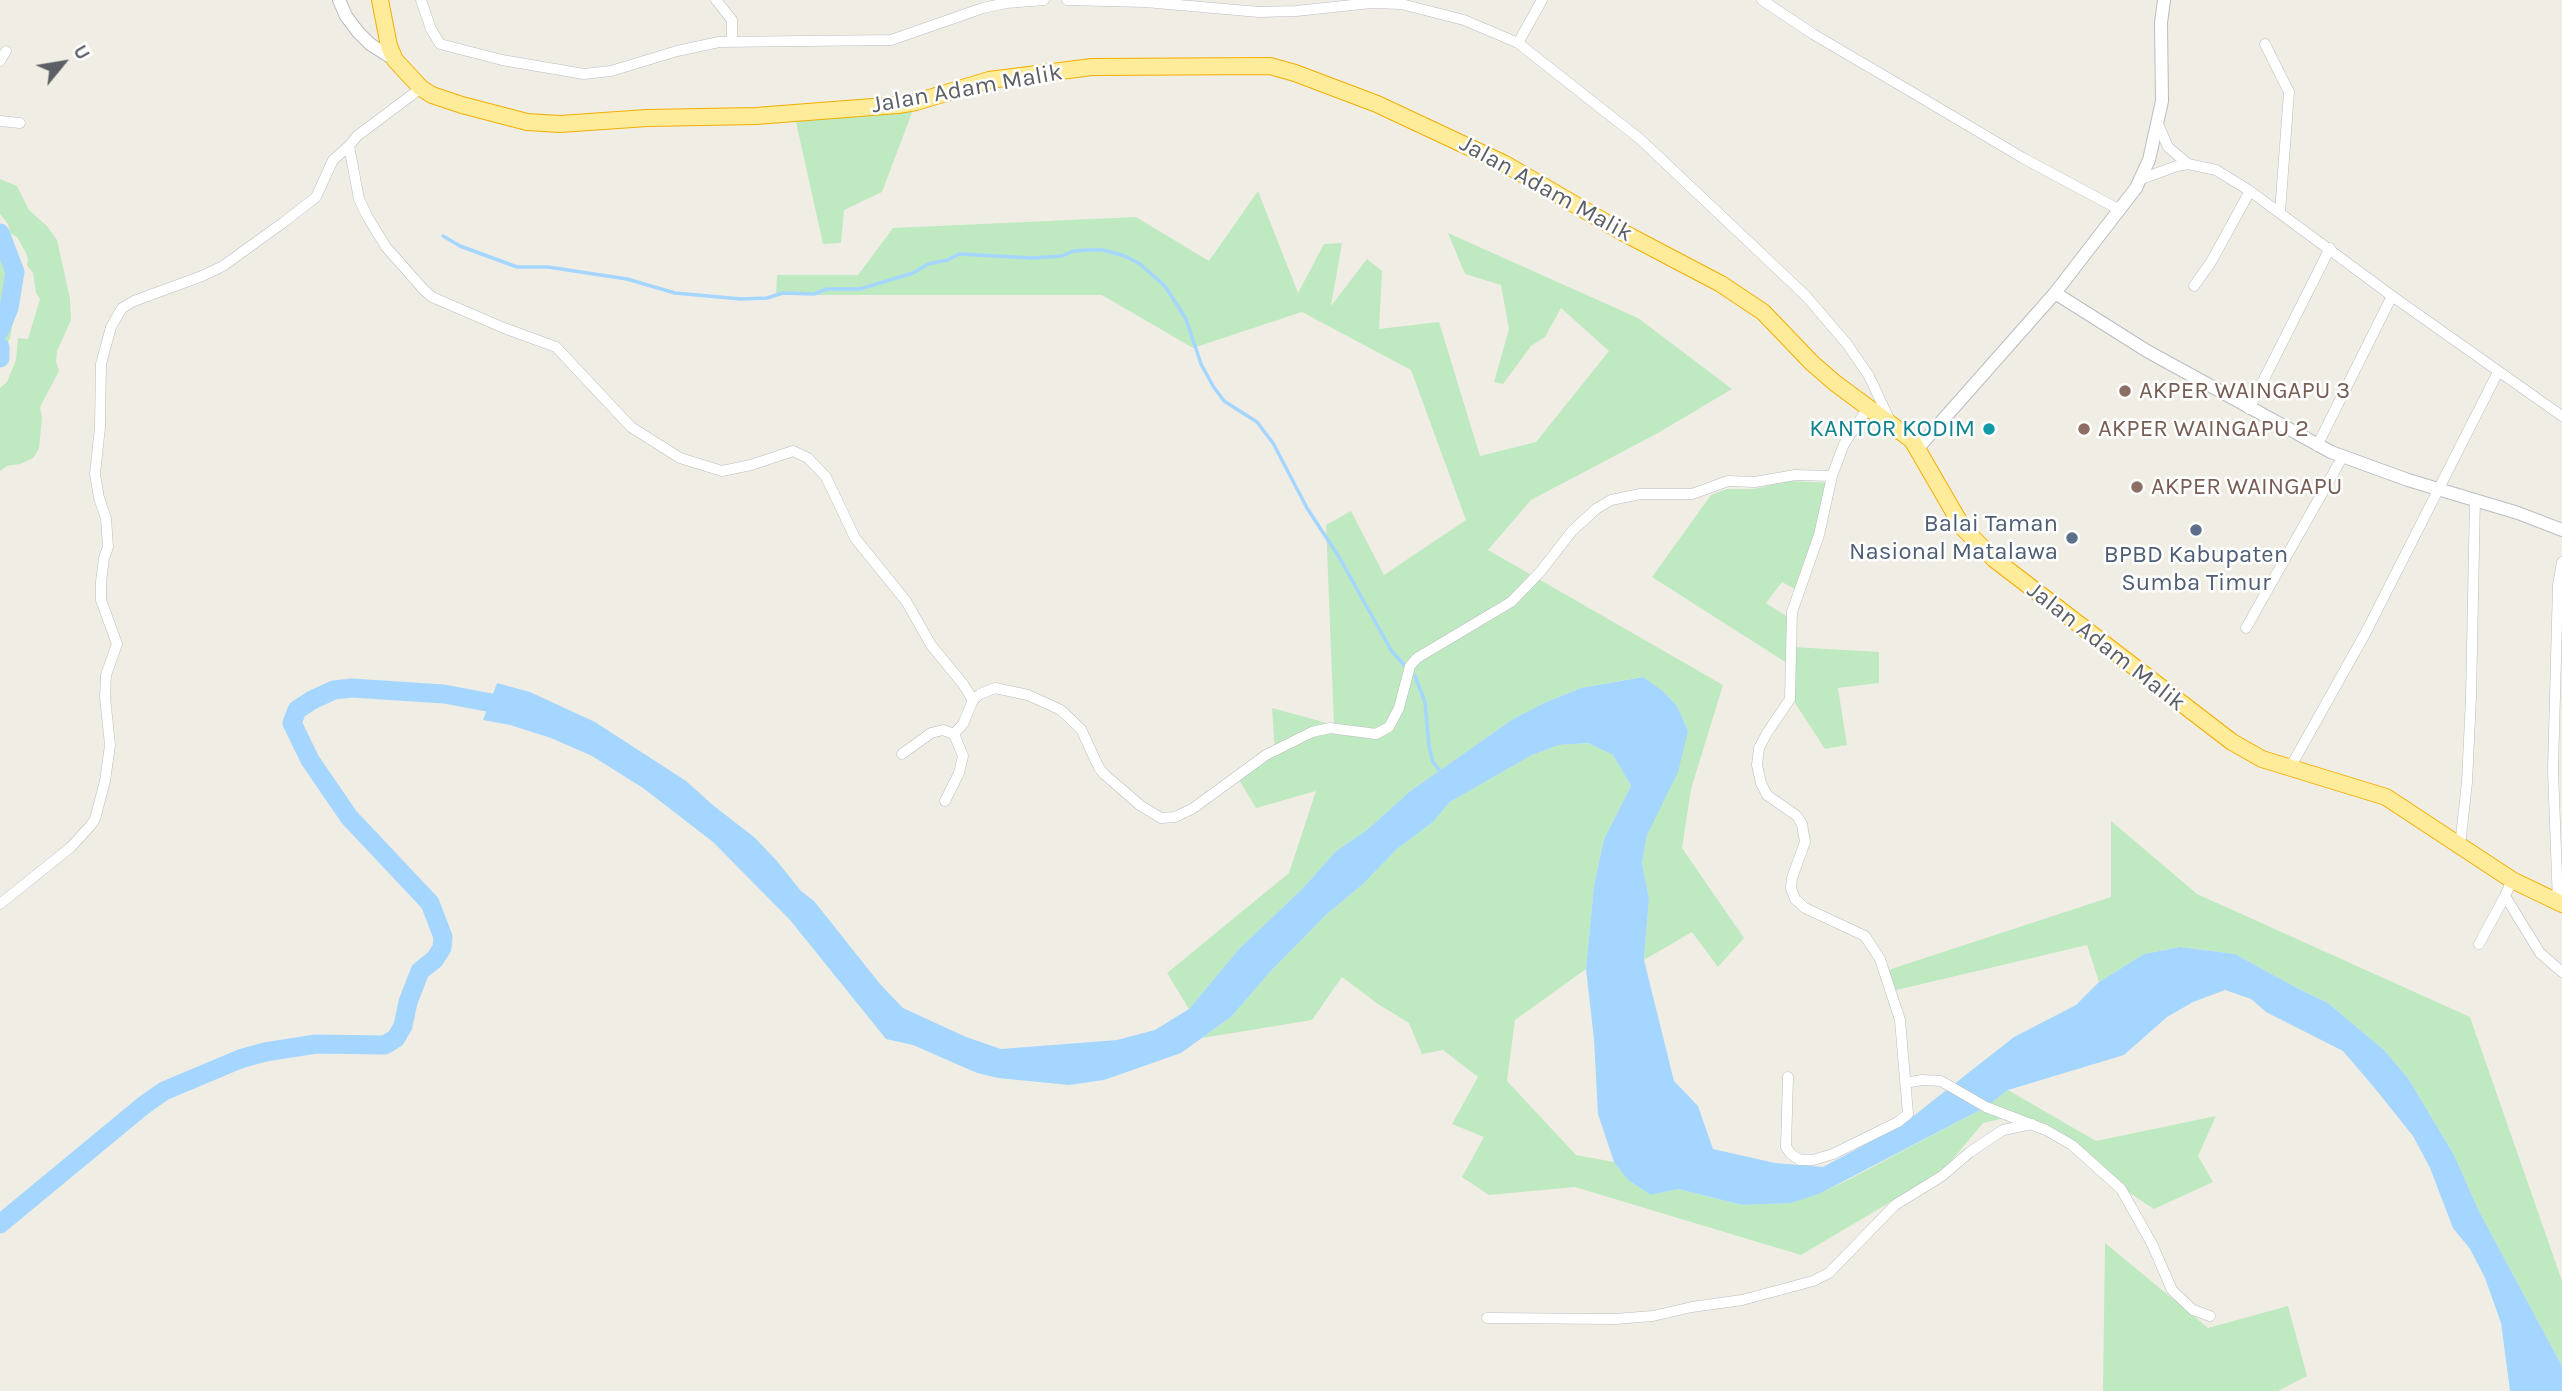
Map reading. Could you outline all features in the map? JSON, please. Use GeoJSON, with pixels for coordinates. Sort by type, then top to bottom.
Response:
{"type":"FeatureCollection","features":[{"type":"Feature","properties":{"kind":"highway","name":"Jalan Adam Malik"},"geometry":{"type":"LineString","coordinates":[[380,0],[389,46],[395,60],[421,88],[432,95],[493,115],[527,122],[560,124],[647,118],[756,116],[898,105],[989,80],[1092,67],[1270,66],[1377,104],[1504,164],[1624,233],[1721,284],[1763,312],[1812,363],[1912,440],[1963,528],[1994,559],[2209,726],[2262,759],[2386,797],[2512,880],[2560,903]]}},
{"type":"Feature","properties":{"kind":"street"},"geometry":{"type":"LineString","coordinates":[[339,0],[350,22],[370,44],[395,60]]}},
{"type":"Feature","properties":{"kind":"street"},"geometry":{"type":"LineString","coordinates":[[421,0],[431,29],[440,44],[502,60],[584,74],[611,71],[677,51],[732,40],[891,40],[983,8],[1044,0]]}},
{"type":"Feature","properties":{"kind":"street"},"geometry":{"type":"LineString","coordinates":[[716,0],[732,20],[732,40]]}},
{"type":"Feature","properties":{"kind":"street"},"geometry":{"type":"LineString","coordinates":[[1067,0],[1145,2],[1266,12],[1371,3],[1401,4],[1464,20],[1518,43],[1640,139],[1806,296],[1847,344],[1869,376],[1891,424]]}},
{"type":"Feature","properties":{"kind":"street"},"geometry":{"type":"LineString","coordinates":[[1518,43],[1542,0]]}},
{"type":"Feature","properties":{"kind":"street"},"geometry":{"type":"LineString","coordinates":[[1762,0],[1778,4],[1813,34],[2023,158],[2120,210]]}},
{"type":"Feature","properties":{"kind":"street"},"geometry":{"type":"LineString","coordinates":[[1918,448],[2055,293],[2141,179],[2149,160],[2162,101],[2161,23],[2164,0]]}},
{"type":"Feature","properties":{"kind":"street"},"geometry":{"type":"LineString","coordinates":[[2265,44],[2289,92],[2280,212]]}},
{"type":"Feature","properties":{"kind":"street"},"geometry":{"type":"LineString","coordinates":[[0,61],[6,51]]}},
{"type":"Feature","properties":{"kind":"street"},"geometry":{"type":"LineString","coordinates":[[0,904],[71,847],[91,825],[105,781],[110,745],[105,697],[106,675],[117,644],[102,600],[100,582],[108,547],[106,518],[94,474],[100,427],[101,364],[111,327],[122,308],[223,266],[316,197],[333,160],[357,136],[421,88]]}},
{"type":"Feature","properties":{"kind":"street"},"geometry":{"type":"LineString","coordinates":[[0,121],[20,122]]}},
{"type":"Feature","properties":{"kind":"street"},"geometry":{"type":"LineString","coordinates":[[2158,124],[2168,147],[2188,164]]}},
{"type":"Feature","properties":{"kind":"street"},"geometry":{"type":"LineString","coordinates":[[349,146],[357,190],[367,216],[394,258],[432,297],[556,347],[631,427],[680,458],[722,471],[793,451],[818,466],[832,488],[855,538],[906,601],[935,651],[963,684],[973,701]]}},
{"type":"Feature","properties":{"kind":"street"},"geometry":{"type":"LineString","coordinates":[[2141,179],[2161,170],[2188,164],[2216,170],[2280,212],[2392,296],[2562,416]]}},
{"type":"Feature","properties":{"kind":"street"},"geometry":{"type":"LineString","coordinates":[[2194,286],[2211,262],[2250,191]]}},
{"type":"Feature","properties":{"kind":"street"},"geometry":{"type":"LineString","coordinates":[[2249,409],[2330,248]]}},
{"type":"Feature","properties":{"kind":"street"},"geometry":{"type":"LineString","coordinates":[[2055,293],[2147,351],[2317,446],[2438,490],[2475,499],[2562,530]]}},
{"type":"Feature","properties":{"kind":"street"},"geometry":{"type":"LineString","coordinates":[[2317,446],[2392,296]]}},
{"type":"Feature","properties":{"kind":"street"},"geometry":{"type":"LineString","coordinates":[[2291,766],[2365,634],[2498,372]]}},
{"type":"Feature","properties":{"kind":"street"},"geometry":{"type":"LineString","coordinates":[[1788,1077],[1786,1147],[1791,1154],[1806,1162],[1822,1159],[1842,1150],[1905,1117],[1908,1110],[1900,1020],[1880,959],[1858,930],[1805,908],[1795,899],[1791,888],[1792,877],[1805,842],[1802,824],[1797,816],[1767,794],[1757,765],[1759,748],[1790,699],[1792,612],[1819,536],[1832,476],[1844,444],[1868,408]]}},
{"type":"Feature","properties":{"kind":"street"},"geometry":{"type":"LineString","coordinates":[[2246,628],[2343,456]]}},
{"type":"Feature","properties":{"kind":"street"},"geometry":{"type":"LineString","coordinates":[[954,733],[980,694],[995,688],[1028,695],[1061,709],[1081,729],[1098,768],[1104,774],[1150,812],[1161,818],[1175,817],[1273,751],[1312,732],[1330,728],[1376,734],[1389,727],[1399,708],[1410,666],[1417,659],[1511,602],[1572,531],[1596,509],[1611,500],[1640,494],[1692,494],[1728,481],[1755,482],[1795,475],[1832,476]]}},
{"type":"Feature","properties":{"kind":"street"},"geometry":{"type":"LineString","coordinates":[[2460,846],[2472,697],[2475,499]]}},
{"type":"Feature","properties":{"kind":"street"},"geometry":{"type":"LineString","coordinates":[[2560,903],[2557,771],[2558,585],[2562,562]]}},
{"type":"Feature","properties":{"kind":"street"},"geometry":{"type":"LineString","coordinates":[[902,754],[937,731],[954,733]]}},
{"type":"Feature","properties":{"kind":"street"},"geometry":{"type":"LineString","coordinates":[[945,801],[959,773],[963,756],[954,733]]}},
{"type":"Feature","properties":{"kind":"street"},"geometry":{"type":"LineString","coordinates":[[2479,944],[2512,880]]}},
{"type":"Feature","properties":{"kind":"street"},"geometry":{"type":"LineString","coordinates":[[2505,896],[2540,953],[2562,972]]}},
{"type":"Feature","properties":{"kind":"street"},"geometry":{"type":"LineString","coordinates":[[1905,1083],[1941,1081],[1986,1107],[2032,1124],[2072,1145],[2121,1189],[2152,1244],[2172,1290],[2193,1310],[2210,1316]]}},
{"type":"Feature","properties":{"kind":"street"},"geometry":{"type":"LineString","coordinates":[[1487,1318],[1615,1319],[1653,1316],[1742,1300],[1813,1281],[1829,1273],[1895,1205],[1942,1176],[1970,1152],[2003,1130],[2032,1124]]}},
{"type":"Feature","properties":{"kind":"green space"},"geometry":{"type":"Polygon","coordinates":[[[916,102],[882,192],[844,210],[841,243],[823,244],[794,113],[916,102]]]}},
{"type":"Feature","properties":{"kind":"green space"},"geometry":{"type":"Polygon","coordinates":[[[0,179],[17,186],[29,210],[47,226],[57,240],[70,298],[71,320],[57,351],[59,371],[40,407],[42,418],[39,449],[33,458],[0,471],[0,388],[7,382],[16,360],[18,338],[28,339],[40,299],[36,293],[33,273],[27,265],[26,253],[17,237],[10,233],[8,224],[0,214],[0,179]]]}},
{"type":"Feature","properties":{"kind":"green space"},"geometry":{"type":"Polygon","coordinates":[[[1258,191],[1298,293],[1324,244],[1342,243],[1331,306],[1367,259],[1382,271],[1379,329],[1439,322],[1480,456],[1536,442],[1609,351],[1561,308],[1545,337],[1531,346],[1503,384],[1494,382],[1509,329],[1501,285],[1465,274],[1448,233],[1638,318],[1732,389],[1658,433],[1531,500],[1488,550],[1723,685],[1691,789],[1682,848],[1744,938],[1718,967],[1692,932],[1644,960],[1649,898],[1642,863],[1647,835],[1688,731],[1677,706],[1663,691],[1642,677],[1581,688],[1544,703],[1513,719],[1409,792],[1367,830],[1336,851],[1303,888],[1239,949],[1189,1009],[1167,973],[1289,873],[1316,791],[1256,808],[1236,775],[1275,750],[1272,708],[1334,725],[1326,525],[1351,511],[1384,575],[1466,520],[1411,370],[1302,312],[1193,348],[1102,295],[776,295],[777,275],[858,275],[893,228],[1136,217],[1209,261],[1258,191]]]}},
{"type":"Feature","properties":{"kind":"green space"},"geometry":{"type":"Polygon","coordinates":[[[0,252],[12,271],[19,291],[10,338],[0,360],[0,252]]]}},
{"type":"Feature","properties":{"kind":"green space"},"geometry":{"type":"Polygon","coordinates":[[[1790,481],[1834,483],[1816,560],[1802,593],[1782,582],[1766,603],[1792,620],[1793,647],[1879,652],[1879,683],[1838,688],[1847,745],[1825,749],[1795,703],[1793,667],[1652,577],[1711,495],[1727,489],[1753,489],[1790,481]]]}},
{"type":"Feature","properties":{"kind":"green space"},"geometry":{"type":"Polygon","coordinates":[[[1588,743],[1613,755],[1631,786],[1604,839],[1594,885],[1586,969],[1515,1020],[1507,1081],[1576,1155],[1614,1162],[1628,1180],[1651,1195],[1678,1189],[1742,1205],[1791,1203],[1819,1194],[1850,1179],[1986,1107],[2008,1090],[2096,1141],[2216,1116],[2198,1156],[2213,1182],[2154,1209],[2128,1192],[2071,1140],[2017,1115],[1983,1123],[1937,1178],[1914,1188],[1801,1255],[1575,1187],[1489,1195],[1462,1177],[1484,1137],[1452,1124],[1478,1077],[1443,1050],[1422,1054],[1409,1023],[1342,977],[1312,1020],[1202,1038],[1231,1017],[1270,972],[1327,914],[1363,884],[1397,849],[1433,822],[1450,802],[1532,755],[1559,745],[1588,743]]]}},
{"type":"Feature","properties":{"kind":"green space"},"geometry":{"type":"Polygon","coordinates":[[[2111,821],[2197,894],[2470,1017],[2562,1281],[2562,1366],[2479,1211],[2454,1155],[2408,1078],[2384,1050],[2328,1003],[2235,954],[2180,947],[2144,954],[2099,982],[2087,945],[1888,992],[1879,973],[2111,897],[2111,821]]]}},
{"type":"Feature","properties":{"kind":"green space"},"geometry":{"type":"Polygon","coordinates":[[[2105,1243],[2208,1328],[2288,1306],[2307,1376],[2278,1391],[2103,1391],[2105,1243]]]}},
{"type":"Feature","properties":{"kind":"water"},"geometry":{"type":"Polygon","coordinates":[[[1643,677],[1663,691],[1677,706],[1688,731],[1678,772],[1647,835],[1642,863],[1649,898],[1644,960],[1674,1081],[1698,1106],[1713,1149],[1775,1163],[1823,1167],[1902,1125],[2014,1037],[2076,1005],[2099,982],[2144,954],[2180,947],[2235,954],[2328,1003],[2384,1050],[2408,1078],[2454,1155],[2479,1211],[2562,1366],[2562,1391],[2510,1391],[2501,1323],[2485,1278],[2470,1249],[2453,1228],[2430,1168],[2413,1136],[2373,1086],[2343,1051],[2266,1012],[2251,999],[2225,990],[2193,1002],[2167,1017],[2124,1055],[2008,1090],[1986,1107],[1819,1194],[1791,1203],[1742,1205],[1678,1189],[1651,1195],[1628,1180],[1614,1162],[1598,1114],[1594,1039],[1586,969],[1594,885],[1604,839],[1631,786],[1613,755],[1588,743],[1559,745],[1532,755],[1450,802],[1433,822],[1397,849],[1363,884],[1327,914],[1270,972],[1231,1017],[1181,1053],[1104,1080],[1069,1085],[998,1078],[977,1073],[913,1045],[886,1039],[790,920],[713,842],[643,788],[592,756],[551,738],[483,720],[497,683],[530,692],[595,722],[686,781],[754,837],[801,891],[814,901],[880,984],[903,1008],[966,1037],[1001,1049],[1117,1040],[1155,1030],[1189,1009],[1239,949],[1303,888],[1336,851],[1367,830],[1409,792],[1513,719],[1544,703],[1581,688],[1643,677]]]}},
{"type":"Feature","properties":{"kind":"waterway"},"geometry":{"type":"LineString","coordinates":[[0,233],[15,272],[9,308],[0,330]]}},
{"type":"Feature","properties":{"kind":"waterway"},"geometry":{"type":"LineString","coordinates":[[443,236],[460,246],[517,267],[548,267],[627,279],[675,293],[741,299],[767,298],[783,293],[814,294],[827,289],[860,289],[913,273],[928,264],[948,260],[959,254],[1031,258],[1062,256],[1073,251],[1103,250],[1125,256],[1140,264],[1165,286],[1186,319],[1201,364],[1213,386],[1224,401],[1257,422],[1273,443],[1307,508],[1339,557],[1391,650],[1405,666]]}},
{"type":"Feature","properties":{"kind":"waterway"},"geometry":{"type":"LineString","coordinates":[[0,347],[0,358]]}},
{"type":"Feature","properties":{"kind":"waterway"},"geometry":{"type":"LineString","coordinates":[[1415,676],[1425,702],[1433,762],[1442,774]]}},
{"type":"Feature","properties":{"kind":"waterway"},"geometry":{"type":"LineString","coordinates":[[0,1224],[164,1091],[240,1059],[265,1052],[316,1044],[385,1045],[396,1038],[403,1026],[408,1002],[420,971],[435,959],[442,948],[443,937],[430,903],[349,817],[310,760],[292,723],[297,710],[334,690],[352,688],[444,694],[492,703],[515,711]]}},
{"type":"Feature","properties":{"kind":"place","name":"AKPER WAINGAPU 3"},"geometry":{"type":"Point","coordinates":[2125,391]}},
{"type":"Feature","properties":{"kind":"place","name":"KANTOR KODIM"},"geometry":{"type":"Point","coordinates":[1989,429]}},
{"type":"Feature","properties":{"kind":"place","name":"AKPER WAINGAPU 2"},"geometry":{"type":"Point","coordinates":[2084,429]}},
{"type":"Feature","properties":{"kind":"place","name":"AKPER WAINGAPU"},"geometry":{"type":"Point","coordinates":[2137,487]}},
{"type":"Feature","properties":{"kind":"place","name":"BPBD Kabupaten Sumba Timur"},"geometry":{"type":"Point","coordinates":[2196,530]}},
{"type":"Feature","properties":{"kind":"place","name":"Balai Taman Nasional Matalawa"},"geometry":{"type":"Point","coordinates":[2072,538]}}]}
